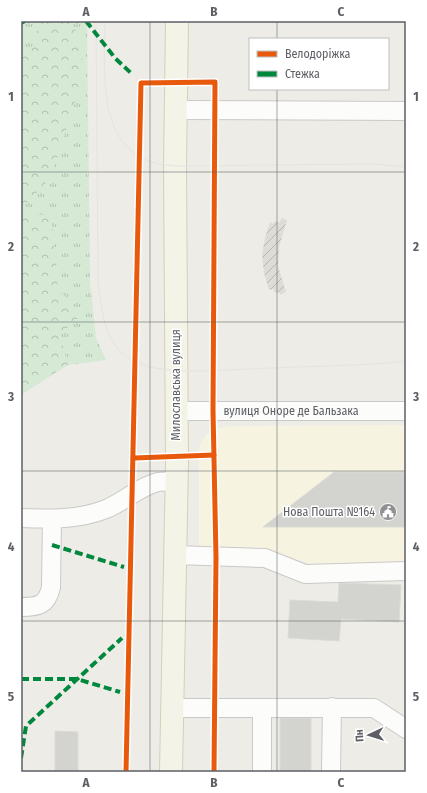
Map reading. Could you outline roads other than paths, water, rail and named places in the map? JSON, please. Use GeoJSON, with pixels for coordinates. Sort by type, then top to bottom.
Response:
{"type":"FeatureCollection","features":[{"type":"Feature","properties":{"kind":"main road","name":"Милославська вулиця"},"geometry":{"type":"LineString","coordinates":[[171,772],[176,481],[177,21]]}},
{"type":"Feature","properties":{"kind":"street"},"geometry":{"type":"LineString","coordinates":[[177,110],[406,111]]}},
{"type":"Feature","properties":{"kind":"street","name":"вулиця Оноре де Бальзака"},"geometry":{"type":"LineString","coordinates":[[176,411],[406,410]]}},
{"type":"Feature","properties":{"kind":"street"},"geometry":{"type":"LineString","coordinates":[[21,518],[73,518],[91,514],[119,502],[146,486],[158,482],[176,481]]}},
{"type":"Feature","properties":{"kind":"street"},"geometry":{"type":"LineString","coordinates":[[21,607],[41,604],[49,596],[51,587],[52,519]]}},
{"type":"Feature","properties":{"kind":"street"},"geometry":{"type":"LineString","coordinates":[[175,555],[265,558],[305,574],[406,571]]}},
{"type":"Feature","properties":{"kind":"street"},"geometry":{"type":"LineString","coordinates":[[331,772],[332,707]]}},
{"type":"Feature","properties":{"kind":"street"},"geometry":{"type":"LineString","coordinates":[[172,708],[374,708],[406,729]]}},
{"type":"Feature","properties":{"kind":"street"},"geometry":{"type":"LineString","coordinates":[[262,708],[262,772]]}},
{"type":"Feature","properties":{"kind":"tram line"},"geometry":{"type":"LineString","coordinates":[[96,21],[98,281],[104,319],[110,337],[121,352],[132,360],[150,367],[183,371],[339,366],[406,361]]}},
{"type":"Feature","properties":{"kind":"tram line"},"geometry":{"type":"LineString","coordinates":[[105,21],[104,61],[107,103],[113,123],[121,140],[135,154],[154,163],[175,166],[375,164],[406,167]]}},
{"type":"Feature","properties":{"kind":"place","name":"Нова Пошта №164"},"geometry":{"type":"Point","coordinates":[388,512]}}]}
